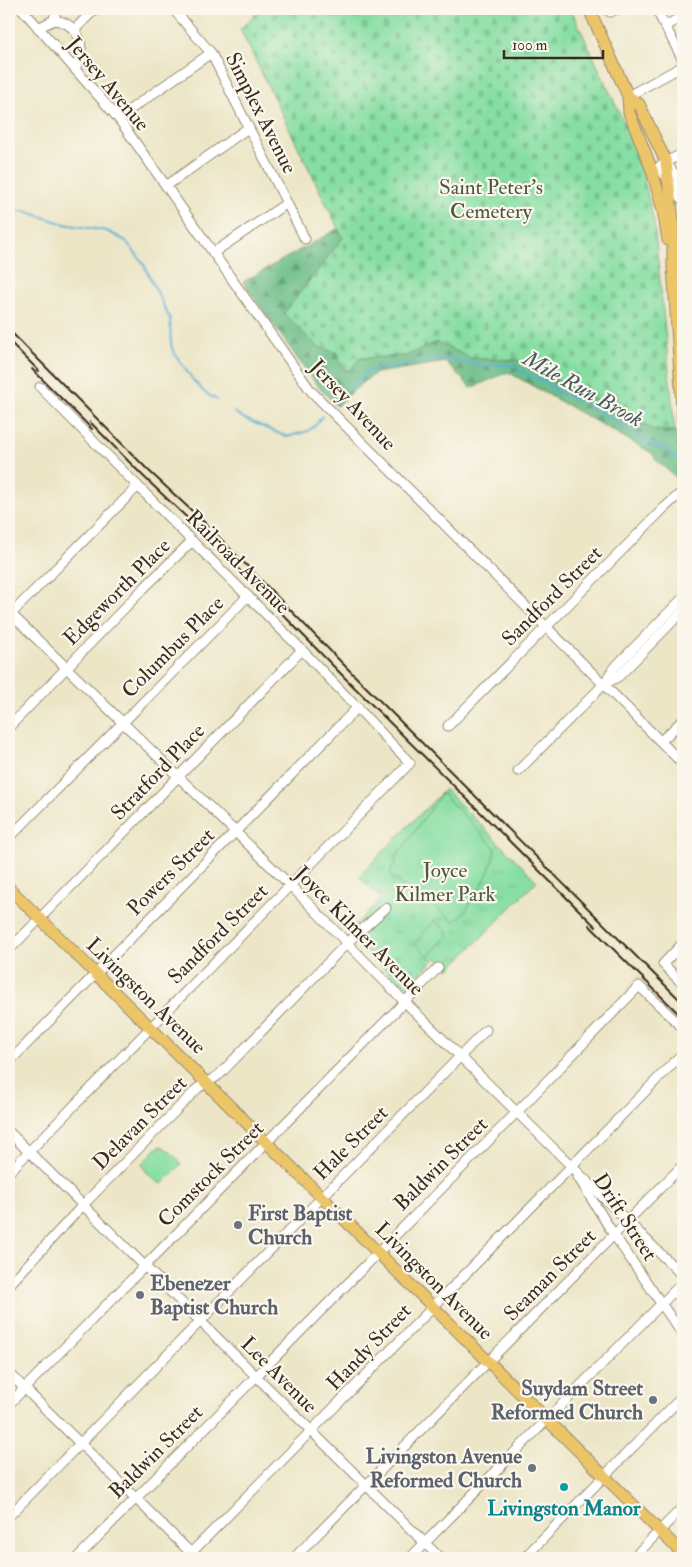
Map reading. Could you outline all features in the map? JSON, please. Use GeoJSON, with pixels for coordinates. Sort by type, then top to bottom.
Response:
{"type":"FeatureCollection","features":[{"type":"Feature","properties":{"kind":"main road"},"geometry":{"type":"LineString","coordinates":[[589,9],[628,96],[629,112],[635,126],[668,182],[673,221],[673,265],[683,421]]}},
{"type":"Feature","properties":{"kind":"main road"},"geometry":{"type":"LineString","coordinates":[[628,96],[639,104],[659,166],[663,210],[673,265]]}},
{"type":"Feature","properties":{"kind":"main road","name":"Livingston Avenue"},"geometry":{"type":"LineString","coordinates":[[9,888],[683,1554]]}},
{"type":"Feature","properties":{"kind":"street","name":"Jersey Avenue"},"geometry":{"type":"LineString","coordinates":[[22,9],[118,118],[311,391],[683,764]]}},
{"type":"Feature","properties":{"kind":"street"},"geometry":{"type":"LineString","coordinates":[[54,20],[56,9]]}},
{"type":"Feature","properties":{"kind":"street"},"geometry":{"type":"LineString","coordinates":[[74,30],[95,9]]}},
{"type":"Feature","properties":{"kind":"street"},"geometry":{"type":"LineString","coordinates":[[656,9],[683,60]]}},
{"type":"Feature","properties":{"kind":"street","name":"Simplex Avenue"},"geometry":{"type":"LineString","coordinates":[[174,10],[211,53],[305,239]]}},
{"type":"Feature","properties":{"kind":"street"},"geometry":{"type":"LineString","coordinates":[[665,26],[683,16]]}},
{"type":"Feature","properties":{"kind":"street"},"geometry":{"type":"LineString","coordinates":[[38,28],[54,20],[66,23],[74,30],[80,38],[82,47],[81,56],[74,68]]}},
{"type":"Feature","properties":{"kind":"street"},"geometry":{"type":"LineString","coordinates":[[118,118],[211,53]]}},
{"type":"Feature","properties":{"kind":"street"},"geometry":{"type":"LineString","coordinates":[[628,96],[683,66]]}},
{"type":"Feature","properties":{"kind":"street"},"geometry":{"type":"LineString","coordinates":[[166,186],[248,128]]}},
{"type":"Feature","properties":{"kind":"street"},"geometry":{"type":"LineString","coordinates":[[683,153],[659,166],[678,179],[683,192]]}},
{"type":"Feature","properties":{"kind":"street"},"geometry":{"type":"LineString","coordinates":[[668,182],[683,201]]}},
{"type":"Feature","properties":{"kind":"street"},"geometry":{"type":"LineString","coordinates":[[213,253],[287,203]]}},
{"type":"Feature","properties":{"kind":"street","name":"Railroad Avenue"},"geometry":{"type":"LineString","coordinates":[[40,387],[302,650],[410,763]]}},
{"type":"Feature","properties":{"kind":"street"},"geometry":{"type":"LineString","coordinates":[[10,614],[138,486]]}},
{"type":"Feature","properties":{"kind":"street","name":"Sandford Street"},"geometry":{"type":"LineString","coordinates":[[448,726],[683,491]]}},
{"type":"Feature","properties":{"kind":"street","name":"Edgeworth Place"},"geometry":{"type":"LineString","coordinates":[[9,728],[192,541]]}},
{"type":"Feature","properties":{"kind":"street","name":"Columbus Place"},"geometry":{"type":"LineString","coordinates":[[9,838],[248,596]]}},
{"type":"Feature","properties":{"kind":"street"},"geometry":{"type":"LineString","coordinates":[[518,771],[604,684],[619,676],[670,617],[683,598]]}},
{"type":"Feature","properties":{"kind":"street"},"geometry":{"type":"LineString","coordinates":[[670,617],[683,610]]}},
{"type":"Feature","properties":{"kind":"street","name":"Joyce Kilmer Avenue"},"geometry":{"type":"LineString","coordinates":[[10,614],[348,942],[460,1057],[683,1276]]}},
{"type":"Feature","properties":{"kind":"street","name":"Stratford Place"},"geometry":{"type":"LineString","coordinates":[[9,950],[302,650]]}},
{"type":"Feature","properties":{"kind":"street","name":"Powers Street"},"geometry":{"type":"LineString","coordinates":[[9,1062],[358,707]]}},
{"type":"Feature","properties":{"kind":"street"},"geometry":{"type":"LineString","coordinates":[[662,741],[683,720]]}},
{"type":"Feature","properties":{"kind":"street","name":"Sandford Street"},"geometry":{"type":"LineString","coordinates":[[9,1172],[410,763]]}},
{"type":"Feature","properties":{"kind":"street","name":"Delavan Street"},"geometry":{"type":"LineString","coordinates":[[9,1285],[82,1205],[198,1088],[219,1075],[348,942],[386,908]]}},
{"type":"Feature","properties":{"kind":"street"},"geometry":{"type":"LineString","coordinates":[[683,943],[663,964],[683,984]]}},
{"type":"Feature","properties":{"kind":"street","name":"Comstock Street"},"geometry":{"type":"LineString","coordinates":[[9,1404],[438,968]]}},
{"type":"Feature","properties":{"kind":"street","name":"Baldwin Street"},"geometry":{"type":"LineString","coordinates":[[76,1558],[639,986],[683,1028]]}},
{"type":"Feature","properties":{"kind":"street","name":"Hale Street"},"geometry":{"type":"LineString","coordinates":[[9,1516],[486,1030]]}},
{"type":"Feature","properties":{"kind":"street","name":"Handy Street"},"geometry":{"type":"LineString","coordinates":[[191,1557],[311,1431],[683,1053]]}},
{"type":"Feature","properties":{"kind":"street","name":"Lee Avenue"},"geometry":{"type":"LineString","coordinates":[[9,1132],[440,1558]]}},
{"type":"Feature","properties":{"kind":"street","name":"Seaman Street"},"geometry":{"type":"LineString","coordinates":[[294,1558],[683,1165]]}},
{"type":"Feature","properties":{"kind":"street","name":"Drift Street"},"geometry":{"type":"LineString","coordinates":[[572,1166],[614,1235],[683,1335]]}},
{"type":"Feature","properties":{"kind":"street"},"geometry":{"type":"LineString","coordinates":[[410,1558],[683,1282]]}},
{"type":"Feature","properties":{"kind":"street"},"geometry":{"type":"LineString","coordinates":[[9,1373],[135,1498],[191,1557]]}},
{"type":"Feature","properties":{"kind":"street"},"geometry":{"type":"LineString","coordinates":[[524,1558],[683,1396]]}},
{"type":"Feature","properties":{"kind":"street"},"geometry":{"type":"LineString","coordinates":[[633,1558],[683,1507]]}},
{"type":"Feature","properties":{"kind":"green space","name":"Saint Peter's Cemetery"},"geometry":{"type":"Polygon","coordinates":[[[261,9],[571,9],[638,153],[654,222],[675,431],[654,430],[517,360],[471,358],[437,342],[405,356],[360,358],[350,370],[343,370],[338,353],[318,347],[284,313],[343,238],[240,29],[261,9]]]}},
{"type":"Feature","properties":{"kind":"green space"},"geometry":{"type":"Polygon","coordinates":[[[339,228],[343,238],[284,313],[318,347],[338,353],[350,370],[360,358],[405,356],[437,342],[471,358],[517,360],[654,430],[675,431],[683,462],[683,477],[680,481],[656,460],[652,453],[508,372],[471,388],[446,362],[376,373],[363,382],[337,406],[315,383],[243,282],[339,228]]]}},
{"type":"Feature","properties":{"kind":"green space","name":"Joyce Kilmer Park"},"geometry":{"type":"Polygon","coordinates":[[[445,789],[537,881],[450,969],[436,957],[405,989],[348,933],[381,899],[359,876],[445,789]]]}},
{"type":"Feature","properties":{"kind":"green space"},"geometry":{"type":"Polygon","coordinates":[[[442,793],[495,848],[491,866],[474,899],[454,922],[423,896],[414,894],[400,884],[399,879],[394,879],[390,874],[392,867],[396,864],[395,859],[442,793]]]}},
{"type":"Feature","properties":{"kind":"green space"},"geometry":{"type":"Polygon","coordinates":[[[435,920],[449,934],[428,956],[415,943],[435,920]]]}},
{"type":"Feature","properties":{"kind":"green space"},"geometry":{"type":"Polygon","coordinates":[[[161,1146],[167,1149],[181,1165],[162,1184],[150,1176],[142,1164],[161,1146]]]}},
{"type":"Feature","properties":{"kind":"waterway","name":"Mile Run Brook"},"geometry":{"type":"LineString","coordinates":[[9,212],[25,211],[64,224],[107,231],[126,241],[143,263],[170,319],[173,351],[193,380],[204,392],[217,400]]}},
{"type":"Feature","properties":{"kind":"waterway","name":"Mile Run Brook"},"geometry":{"type":"LineString","coordinates":[[334,404],[368,371],[376,369],[443,358],[463,362],[468,361],[483,366],[512,365],[532,377],[546,382],[565,396],[577,399],[636,434],[642,440],[664,449],[678,459]]}},
{"type":"Feature","properties":{"kind":"waterway","name":"Mile Run Brook"},"geometry":{"type":"LineString","coordinates":[[234,412],[245,419],[287,437],[308,431],[315,426],[322,416]]}},
{"type":"Feature","properties":{"kind":"railway"},"geometry":{"type":"LineString","coordinates":[[9,330],[148,470],[205,523],[352,673],[683,1003]]}},
{"type":"Feature","properties":{"kind":"railway"},"geometry":{"type":"LineString","coordinates":[[9,341],[39,371]]}},
{"type":"Feature","properties":{"kind":"railway"},"geometry":{"type":"LineString","coordinates":[[32,369],[92,429]]}},
{"type":"Feature","properties":{"kind":"railway"},"geometry":{"type":"LineString","coordinates":[[90,422],[596,927]]}},
{"type":"Feature","properties":{"kind":"railway"},"geometry":{"type":"LineString","coordinates":[[589,925],[683,1018]]}},
{"type":"Feature","properties":{"kind":"place","name":"First Baptist Church"},"geometry":{"type":"Point","coordinates":[238,1225]}},
{"type":"Feature","properties":{"kind":"place","name":"Ebenezer Baptist Church"},"geometry":{"type":"Point","coordinates":[140,1295]}},
{"type":"Feature","properties":{"kind":"place","name":"Suydam Street Reformed Church"},"geometry":{"type":"Point","coordinates":[653,1400]}},
{"type":"Feature","properties":{"kind":"place","name":"Livingston Avenue Reformed Church"},"geometry":{"type":"Point","coordinates":[532,1468]}},
{"type":"Feature","properties":{"kind":"place","name":"Livingston Manor"},"geometry":{"type":"Point","coordinates":[564,1487]}}]}
